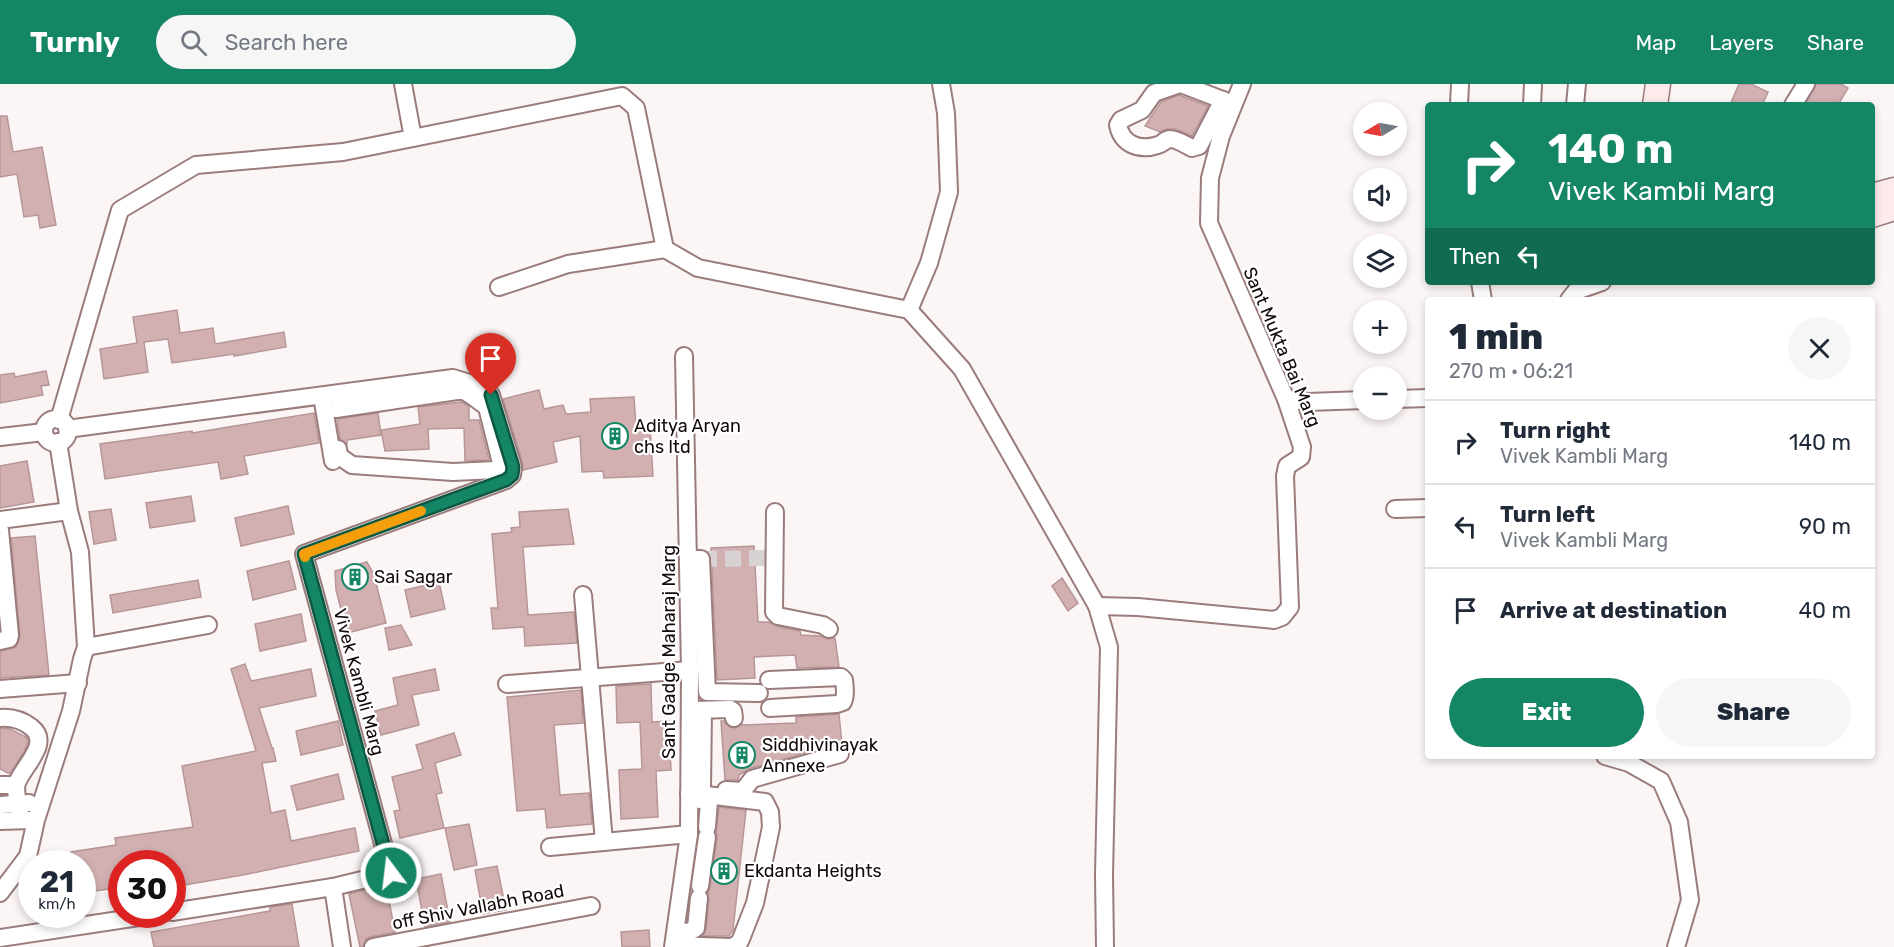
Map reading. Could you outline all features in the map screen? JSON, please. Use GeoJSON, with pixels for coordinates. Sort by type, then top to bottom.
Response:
{"type":"FeatureCollection","features":[{"type":"Feature","properties":{"kind":"street"},"geometry":{"type":"LineString","coordinates":[[403,84],[413,138]]}},
{"type":"Feature","properties":{"kind":"street"},"geometry":{"type":"LineString","coordinates":[[909,310],[929,263],[948,192],[946,113],[941,84]]}},
{"type":"Feature","properties":{"kind":"street"},"geometry":{"type":"LineString","coordinates":[[1180,84],[1229,102],[1199,146],[1195,148],[1172,139],[1166,140],[1161,145],[1146,148],[1134,147],[1119,131],[1118,125],[1121,120],[1142,110],[1154,93],[1180,84]]}},
{"type":"Feature","properties":{"kind":"street","name":"Sant Mukta Bai Marg"},"geometry":{"type":"LineString","coordinates":[[1097,606],[1138,607],[1274,620],[1282,617],[1290,607],[1285,476],[1287,466],[1301,457],[1302,447],[1286,399],[1209,223],[1210,178],[1229,102],[1242,84]]}},
{"type":"Feature","properties":{"kind":"street"},"geometry":{"type":"LineString","coordinates":[[1460,84],[1460,102]]}},
{"type":"Feature","properties":{"kind":"street"},"geometry":{"type":"LineString","coordinates":[[1532,102],[1533,84]]}},
{"type":"Feature","properties":{"kind":"street"},"geometry":{"type":"LineString","coordinates":[[1575,102],[1577,84]]}},
{"type":"Feature","properties":{"kind":"street"},"geometry":{"type":"LineString","coordinates":[[1655,102],[1658,84]]}},
{"type":"Feature","properties":{"kind":"street"},"geometry":{"type":"LineString","coordinates":[[1795,102],[1806,84]]}},
{"type":"Feature","properties":{"kind":"street"},"geometry":{"type":"LineString","coordinates":[[0,821],[25,815],[42,803],[71,711],[86,647],[80,552],[69,512],[61,430],[120,210],[196,165],[343,152],[622,96],[636,108],[665,249]]}},
{"type":"Feature","properties":{"kind":"street"},"geometry":{"type":"LineString","coordinates":[[1875,212],[1890,196]]}},
{"type":"Feature","properties":{"kind":"street"},"geometry":{"type":"LineString","coordinates":[[499,287],[568,264],[665,249],[698,268],[909,310],[962,369],[1097,606],[1109,647],[1105,947]]}},
{"type":"Feature","properties":{"kind":"street"},"geometry":{"type":"LineString","coordinates":[[1571,297],[1576,291],[1593,285]]}},
{"type":"Feature","properties":{"kind":"street","name":"Sant Gadge Maharaj Marg"},"geometry":{"type":"LineString","coordinates":[[674,941],[695,789],[690,670],[684,356]]}},
{"type":"Feature","properties":{"kind":"street","name":"Vivek Kambli Marg"},"geometry":{"type":"LineString","coordinates":[[186,910],[333,887],[391,873],[304,554],[506,480],[512,475],[513,467],[491,395],[484,388],[453,378],[417,390]]}},
{"type":"Feature","properties":{"kind":"street"},"geometry":{"type":"LineString","coordinates":[[0,438],[44,432],[50,441],[61,430],[322,396],[372,396],[417,390],[464,391],[487,407],[501,463],[500,467],[496,470],[453,472],[352,465],[335,455],[322,396]]}},
{"type":"Feature","properties":{"kind":"street"},"geometry":{"type":"LineString","coordinates":[[336,409],[372,396]]}},
{"type":"Feature","properties":{"kind":"street"},"geometry":{"type":"LineString","coordinates":[[1407,399],[1425,398]]}},
{"type":"Feature","properties":{"kind":"street"},"geometry":{"type":"LineString","coordinates":[[1286,399],[1308,402],[1353,400]]}},
{"type":"Feature","properties":{"kind":"street"},"geometry":{"type":"LineString","coordinates":[[1395,509],[1425,508]]}},
{"type":"Feature","properties":{"kind":"street"},"geometry":{"type":"LineString","coordinates":[[0,520],[69,512]]}},
{"type":"Feature","properties":{"kind":"street"},"geometry":{"type":"LineString","coordinates":[[775,512],[770,558],[775,614],[823,625],[829,630]]}},
{"type":"Feature","properties":{"kind":"street"},"geometry":{"type":"LineString","coordinates":[[0,530],[10,635],[9,639],[0,641]]}},
{"type":"Feature","properties":{"kind":"street"},"geometry":{"type":"LineString","coordinates":[[689,559],[701,559],[707,692]]}},
{"type":"Feature","properties":{"kind":"street"},"geometry":{"type":"LineString","coordinates":[[583,595],[604,842]]}},
{"type":"Feature","properties":{"kind":"street"},"geometry":{"type":"LineString","coordinates":[[86,647],[208,625]]}},
{"type":"Feature","properties":{"kind":"street"},"geometry":{"type":"LineString","coordinates":[[507,684],[690,670]]}},
{"type":"Feature","properties":{"kind":"street"},"geometry":{"type":"LineString","coordinates":[[0,689],[78,683]]}},
{"type":"Feature","properties":{"kind":"street"},"geometry":{"type":"LineString","coordinates":[[707,692],[769,695],[693,703],[707,692]]}},
{"type":"Feature","properties":{"kind":"street"},"geometry":{"type":"LineString","coordinates":[[693,703],[730,709],[733,711],[734,718]]}},
{"type":"Feature","properties":{"kind":"street"},"geometry":{"type":"LineString","coordinates":[[0,718],[10,717],[27,724],[36,731],[39,738],[38,747],[8,785],[25,815],[28,856],[0,893]]}},
{"type":"Feature","properties":{"kind":"street"},"geometry":{"type":"LineString","coordinates":[[695,789],[743,791],[752,779],[840,754]]}},
{"type":"Feature","properties":{"kind":"street"},"geometry":{"type":"LineString","coordinates":[[1615,759],[1629,763],[1661,781],[1679,822],[1690,900],[1676,947]]}},
{"type":"Feature","properties":{"kind":"street"},"geometry":{"type":"LineString","coordinates":[[674,941],[696,928],[709,802],[695,789]]}},
{"type":"Feature","properties":{"kind":"street"},"geometry":{"type":"LineString","coordinates":[[674,941],[732,947],[739,943],[755,903],[771,818],[765,802],[695,789]]}},
{"type":"Feature","properties":{"kind":"street"},"geometry":{"type":"LineString","coordinates":[[0,805],[25,815]]}},
{"type":"Feature","properties":{"kind":"street"},"geometry":{"type":"LineString","coordinates":[[550,847],[689,834]]}},
{"type":"Feature","properties":{"kind":"street"},"geometry":{"type":"LineString","coordinates":[[686,861],[703,862]]}},
{"type":"Feature","properties":{"kind":"street"},"geometry":{"type":"LineString","coordinates":[[333,887],[342,947]]}},
{"type":"Feature","properties":{"kind":"street","name":"off Shiv Vallabh Road"},"geometry":{"type":"LineString","coordinates":[[373,947],[591,906]]}},
{"type":"Feature","properties":{"kind":"street"},"geometry":{"type":"LineString","coordinates":[[0,938],[108,922]]}},
{"type":"Feature","properties":{"kind":"building"},"geometry":{"type":"Polygon","coordinates":[[[1739,84],[1751,84],[1768,92],[1763,102],[1731,102],[1739,84]]]}},
{"type":"Feature","properties":{"kind":"building"},"geometry":{"type":"Polygon","coordinates":[[[1816,84],[1841,84],[1848,88],[1840,102],[1807,102],[1816,84]]]}},
{"type":"Feature","properties":{"kind":"building"},"geometry":{"type":"Polygon","coordinates":[[[1179,95],[1208,106],[1192,136],[1175,129],[1160,132],[1145,126],[1161,102],[1179,95]]]}},
{"type":"Feature","properties":{"kind":"building"},"geometry":{"type":"Polygon","coordinates":[[[0,116],[7,116],[13,152],[42,147],[56,225],[40,228],[38,215],[24,217],[17,174],[0,177],[0,116]]]}},
{"type":"Feature","properties":{"kind":"building"},"geometry":{"type":"Polygon","coordinates":[[[177,310],[180,333],[213,328],[215,344],[284,332],[286,347],[172,363],[168,339],[144,342],[148,372],[104,379],[100,349],[137,343],[133,317],[177,310]]]}},
{"type":"Feature","properties":{"kind":"building"},"geometry":{"type":"Polygon","coordinates":[[[46,371],[49,385],[41,386],[43,395],[0,403],[0,375],[14,373],[15,377],[46,371]]]}},
{"type":"Feature","properties":{"kind":"building"},"geometry":{"type":"Polygon","coordinates":[[[539,390],[544,409],[563,405],[566,414],[591,412],[590,399],[634,397],[636,427],[650,426],[653,476],[604,478],[603,471],[582,472],[580,436],[553,442],[557,462],[523,470],[503,399],[539,390]]]}},
{"type":"Feature","properties":{"kind":"building"},"geometry":{"type":"Polygon","coordinates":[[[461,402],[469,406],[469,420],[479,420],[489,460],[465,461],[464,428],[428,429],[429,449],[385,451],[381,430],[420,424],[418,407],[461,402]]]}},
{"type":"Feature","properties":{"kind":"building"},"geometry":{"type":"Polygon","coordinates":[[[314,413],[319,443],[244,456],[248,474],[221,479],[218,462],[105,479],[100,444],[192,431],[192,433],[314,413]]]}},
{"type":"Feature","properties":{"kind":"building"},"geometry":{"type":"Polygon","coordinates":[[[378,413],[381,435],[347,440],[347,444],[340,439],[337,419],[378,413]]]}},
{"type":"Feature","properties":{"kind":"building"},"geometry":{"type":"Polygon","coordinates":[[[27,461],[34,502],[0,508],[0,466],[27,461]]]}},
{"type":"Feature","properties":{"kind":"building"},"geometry":{"type":"Polygon","coordinates":[[[191,496],[195,521],[150,528],[146,503],[191,496]]]}},
{"type":"Feature","properties":{"kind":"building"},"geometry":{"type":"Polygon","coordinates":[[[288,506],[294,534],[241,546],[235,518],[288,506]]]}},
{"type":"Feature","properties":{"kind":"building"},"geometry":{"type":"Polygon","coordinates":[[[111,509],[116,540],[94,544],[89,512],[111,509]]]}},
{"type":"Feature","properties":{"kind":"building"},"geometry":{"type":"Polygon","coordinates":[[[568,509],[574,544],[523,547],[528,615],[574,612],[577,643],[525,646],[524,627],[493,629],[491,608],[498,608],[492,534],[512,532],[511,528],[520,527],[519,512],[568,509]]]}},
{"type":"Feature","properties":{"kind":"building"},"geometry":{"type":"Polygon","coordinates":[[[35,536],[49,675],[0,678],[0,651],[16,647],[20,637],[11,538],[35,536]]]}},
{"type":"Feature","properties":{"kind":"building"},"geometry":{"type":"Polygon","coordinates":[[[754,546],[758,622],[769,622],[776,626],[800,631],[801,635],[835,638],[839,667],[797,668],[795,655],[754,657],[755,678],[717,680],[711,548],[754,546]]]}},
{"type":"Feature","properties":{"kind":"building"},"geometry":{"type":"Polygon","coordinates":[[[289,561],[296,589],[253,600],[247,571],[289,561]]]}},
{"type":"Feature","properties":{"kind":"building"},"geometry":{"type":"Polygon","coordinates":[[[367,562],[378,582],[376,583],[386,623],[347,633],[336,590],[335,571],[367,562]]]}},
{"type":"Feature","properties":{"kind":"building"},"geometry":{"type":"Polygon","coordinates":[[[1062,578],[1078,603],[1068,611],[1052,586],[1062,578]]]}},
{"type":"Feature","properties":{"kind":"building"},"geometry":{"type":"Polygon","coordinates":[[[198,580],[201,597],[113,613],[110,595],[198,580]]]}},
{"type":"Feature","properties":{"kind":"building"},"geometry":{"type":"Polygon","coordinates":[[[439,582],[445,609],[411,617],[405,590],[439,582]]]}},
{"type":"Feature","properties":{"kind":"building"},"geometry":{"type":"Polygon","coordinates":[[[301,614],[306,641],[260,651],[255,624],[301,614]]]}},
{"type":"Feature","properties":{"kind":"building"},"geometry":{"type":"Polygon","coordinates":[[[401,625],[412,645],[389,650],[385,628],[401,625]]]}},
{"type":"Feature","properties":{"kind":"building"},"geometry":{"type":"Polygon","coordinates":[[[245,664],[251,681],[311,669],[316,696],[259,708],[276,761],[262,763],[271,813],[285,810],[291,841],[355,828],[359,851],[186,885],[186,850],[108,850],[108,889],[96,891],[96,850],[84,850],[116,845],[115,838],[193,827],[182,766],[256,751],[231,669],[245,664]]]}},
{"type":"Feature","properties":{"kind":"building"},"geometry":{"type":"Polygon","coordinates":[[[435,669],[439,690],[412,695],[419,725],[381,735],[375,711],[398,705],[393,678],[435,669]]]}},
{"type":"Feature","properties":{"kind":"building"},"geometry":{"type":"Polygon","coordinates":[[[651,684],[652,722],[669,721],[671,770],[656,771],[658,817],[621,819],[619,770],[642,769],[640,722],[617,723],[616,686],[651,684]]]}},
{"type":"Feature","properties":{"kind":"building"},"geometry":{"type":"Polygon","coordinates":[[[581,690],[583,723],[554,725],[560,795],[589,793],[592,824],[547,828],[545,809],[517,811],[507,697],[581,690]]]}},
{"type":"Feature","properties":{"kind":"building"},"geometry":{"type":"Polygon","coordinates":[[[839,714],[842,744],[805,750],[805,753],[749,769],[739,775],[738,780],[725,780],[721,721],[735,728],[742,724],[796,723],[796,717],[839,714]]]}},
{"type":"Feature","properties":{"kind":"building"},"geometry":{"type":"Polygon","coordinates":[[[338,721],[343,745],[301,755],[296,731],[338,721]]]}},
{"type":"Feature","properties":{"kind":"building"},"geometry":{"type":"Polygon","coordinates":[[[0,728],[10,729],[26,737],[28,741],[10,774],[0,769],[0,728]]]}},
{"type":"Feature","properties":{"kind":"building"},"geometry":{"type":"Polygon","coordinates":[[[454,733],[461,755],[435,763],[442,793],[436,794],[444,828],[400,838],[394,811],[400,810],[392,777],[423,769],[416,745],[454,733]]]}},
{"type":"Feature","properties":{"kind":"building"},"geometry":{"type":"Polygon","coordinates":[[[338,774],[344,799],[297,810],[291,786],[338,774]]]}},
{"type":"Feature","properties":{"kind":"building","name":"Ekdanta Heights"},"geometry":{"type":"Polygon","coordinates":[[[719,807],[746,810],[733,930],[729,936],[703,936],[706,929],[708,893],[717,838],[719,807]]]}},
{"type":"Feature","properties":{"kind":"building"},"geometry":{"type":"Polygon","coordinates":[[[469,824],[477,865],[454,870],[445,828],[469,824]]]}},
{"type":"Feature","properties":{"kind":"building"},"geometry":{"type":"Polygon","coordinates":[[[497,866],[506,910],[483,914],[475,870],[497,866]]]}},
{"type":"Feature","properties":{"kind":"building"},"geometry":{"type":"Polygon","coordinates":[[[441,874],[450,922],[425,927],[416,879],[441,874]]]}},
{"type":"Feature","properties":{"kind":"building"},"geometry":{"type":"Polygon","coordinates":[[[386,885],[395,932],[370,937],[366,939],[363,947],[360,947],[349,894],[386,885]]]}},
{"type":"Feature","properties":{"kind":"building"},"geometry":{"type":"Polygon","coordinates":[[[292,904],[299,947],[154,947],[151,932],[186,928],[186,926],[270,911],[270,907],[292,904]]]}},
{"type":"Feature","properties":{"kind":"building"},"geometry":{"type":"Polygon","coordinates":[[[649,930],[650,947],[622,947],[621,932],[649,930]]]}},
{"type":"Feature","properties":{"kind":"tunnel"},"geometry":{"type":"LineString","coordinates":[[701,559],[766,558]]}},
{"type":"Feature","properties":{"kind":"slow traffic"},"geometry":{"type":"LineString","coordinates":[[305,557],[304,554],[421,511]]}},
{"type":"Feature","properties":{"kind":"place","name":"Aditya Aryan chs ltd"},"geometry":{"type":"Point","coordinates":[615,436]}},
{"type":"Feature","properties":{"kind":"place","name":"Sai Sagar"},"geometry":{"type":"Point","coordinates":[355,577]}},
{"type":"Feature","properties":{"kind":"place","name":"Siddhivinayak Annexe"},"geometry":{"type":"Point","coordinates":[742,755]}},
{"type":"Feature","properties":{"kind":"place","name":"Ekdanta Heights"},"geometry":{"type":"Point","coordinates":[724,871]}},
{"type":"Feature","properties":{"kind":"route"},"geometry":{"type":"LineString","coordinates":[[391,873],[304,554],[506,480],[512,475],[513,467],[491,395]]}}]}
